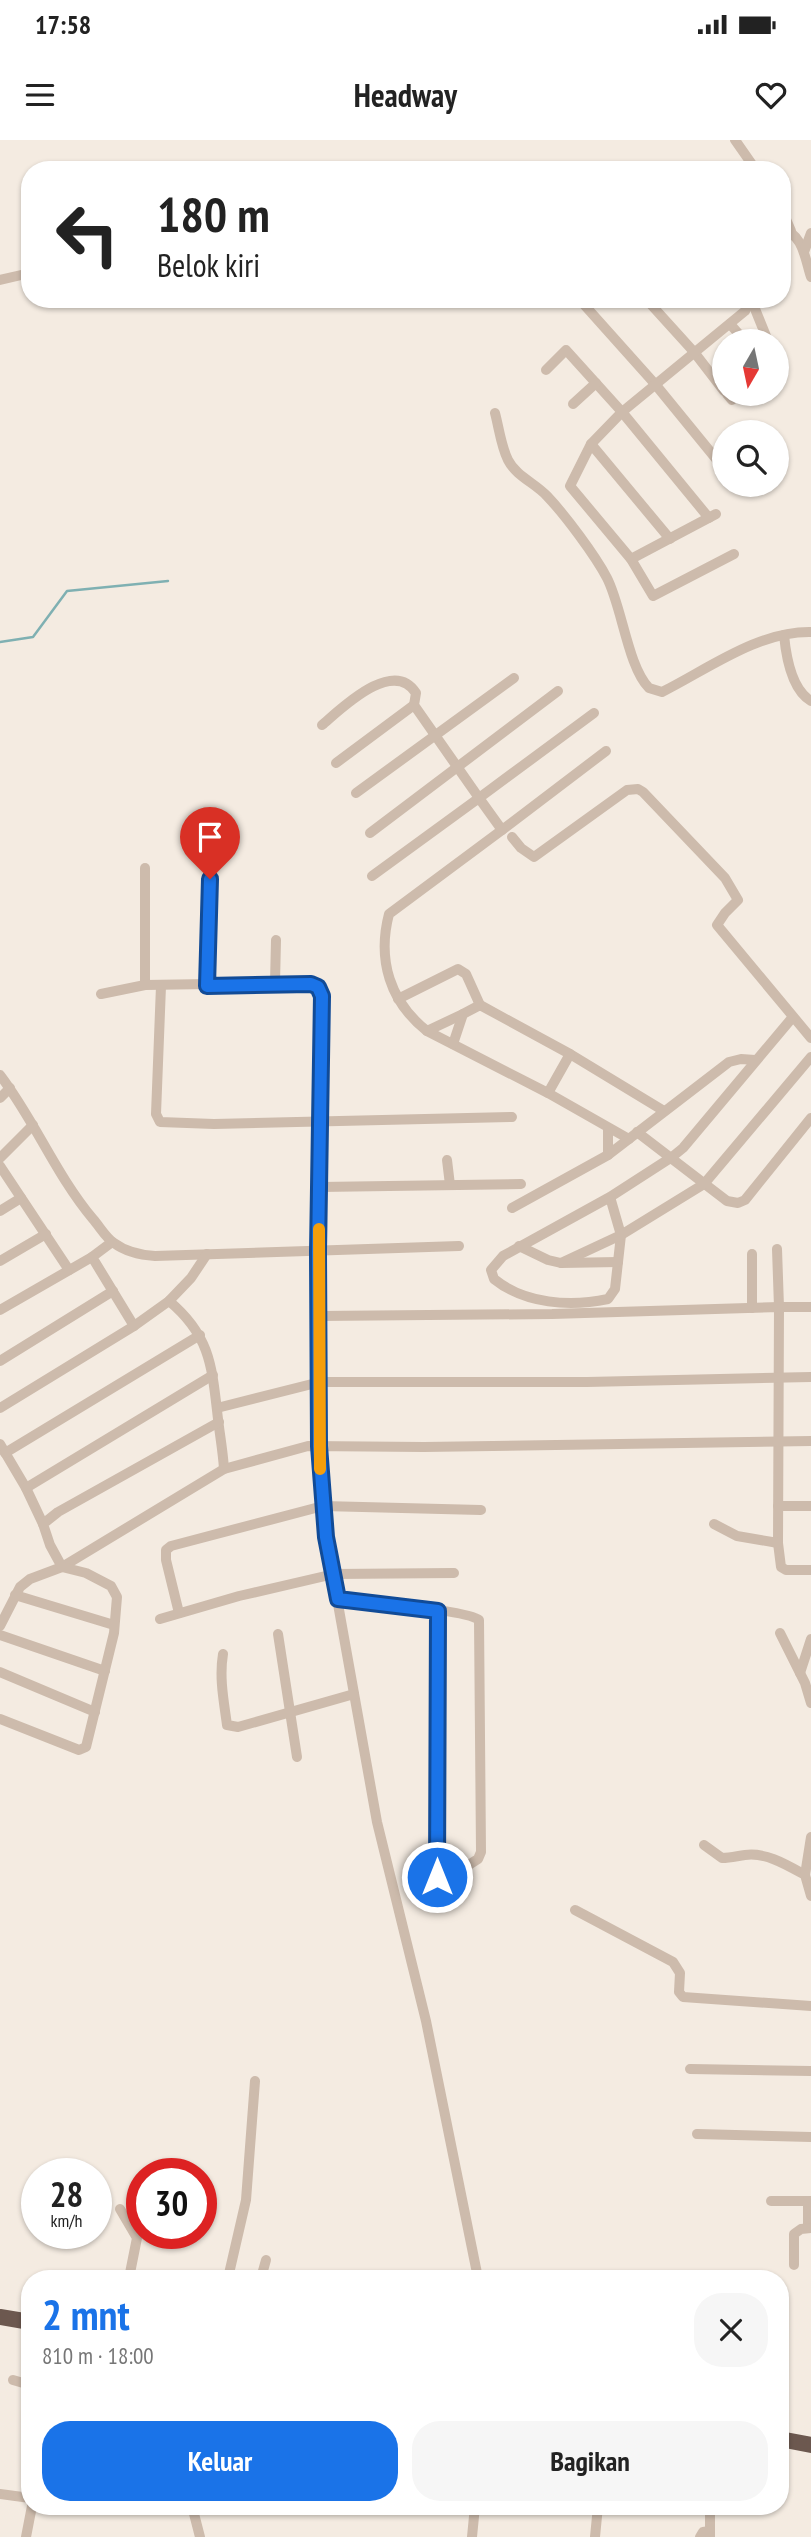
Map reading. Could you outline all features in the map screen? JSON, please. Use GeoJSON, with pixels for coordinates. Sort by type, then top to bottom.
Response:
{"type":"FeatureCollection","features":[{"type":"Feature","properties":{"kind":"highway"},"geometry":{"type":"LineString","coordinates":[[0,2317],[21,2320]]}},
{"type":"Feature","properties":{"kind":"highway"},"geometry":{"type":"LineString","coordinates":[[0,2328],[21,2332]]}},
{"type":"Feature","properties":{"kind":"highway"},"geometry":{"type":"LineString","coordinates":[[789,2441],[811,2445]]}},
{"type":"Feature","properties":{"kind":"highway"},"geometry":{"type":"LineString","coordinates":[[789,2450],[811,2454]]}},
{"type":"Feature","properties":{"kind":"street"},"geometry":{"type":"LineString","coordinates":[[735,140],[750,161]]}},
{"type":"Feature","properties":{"kind":"street"},"geometry":{"type":"LineString","coordinates":[[804,252],[811,233]]}},
{"type":"Feature","properties":{"kind":"street"},"geometry":{"type":"LineString","coordinates":[[791,235],[804,252],[811,276]]}},
{"type":"Feature","properties":{"kind":"street"},"geometry":{"type":"LineString","coordinates":[[0,280],[21,275]]}},
{"type":"Feature","properties":{"kind":"street"},"geometry":{"type":"LineString","coordinates":[[587,308],[655,384],[712,454]]}},
{"type":"Feature","properties":{"kind":"street"},"geometry":{"type":"LineString","coordinates":[[654,308],[712,375]]}},
{"type":"Feature","properties":{"kind":"street"},"geometry":{"type":"LineString","coordinates":[[734,554],[653,596],[631,559],[570,485],[591,444],[622,412],[747,308]]}},
{"type":"Feature","properties":{"kind":"street"},"geometry":{"type":"LineString","coordinates":[[755,308],[763,329]]}},
{"type":"Feature","properties":{"kind":"street"},"geometry":{"type":"LineString","coordinates":[[730,324],[734,329]]}},
{"type":"Feature","properties":{"kind":"street"},"geometry":{"type":"LineString","coordinates":[[547,370],[566,350],[712,516],[631,559]]}},
{"type":"Feature","properties":{"kind":"street"},"geometry":{"type":"LineString","coordinates":[[573,404],[596,383]]}},
{"type":"Feature","properties":{"kind":"street"},"geometry":{"type":"LineString","coordinates":[[495,413],[505,452],[511,464],[546,495],[602,568],[641,678],[649,688],[662,692],[732,656],[783,635],[811,632]]}},
{"type":"Feature","properties":{"kind":"street"},"geometry":{"type":"LineString","coordinates":[[591,444],[670,539]]}},
{"type":"Feature","properties":{"kind":"street"},"geometry":{"type":"LineString","coordinates":[[783,635],[792,672],[804,696],[811,701]]}},
{"type":"Feature","properties":{"kind":"street"},"geometry":{"type":"LineString","coordinates":[[356,793],[514,678]]}},
{"type":"Feature","properties":{"kind":"street"},"geometry":{"type":"LineString","coordinates":[[322,725],[376,684],[390,682],[408,685],[416,693],[414,705],[336,763]]}},
{"type":"Feature","properties":{"kind":"street"},"geometry":{"type":"LineString","coordinates":[[370,833],[558,691]]}},
{"type":"Feature","properties":{"kind":"street"},"geometry":{"type":"LineString","coordinates":[[414,705],[502,830]]}},
{"type":"Feature","properties":{"kind":"street"},"geometry":{"type":"LineString","coordinates":[[372,876],[594,712]]}},
{"type":"Feature","properties":{"kind":"street"},"geometry":{"type":"LineString","coordinates":[[606,751],[389,914],[385,960],[390,984],[398,999],[412,1018],[427,1031],[548,1093],[608,1128],[633,1136],[672,1157],[727,1201],[741,1202],[811,1118]]}},
{"type":"Feature","properties":{"kind":"street"},"geometry":{"type":"LineString","coordinates":[[512,837],[534,857],[627,790],[638,789],[643,792],[729,884],[738,900],[724,913],[717,925],[811,1038]]}},
{"type":"Feature","properties":{"kind":"street"},"geometry":{"type":"LineString","coordinates":[[145,868],[145,985]]}},
{"type":"Feature","properties":{"kind":"street"},"geometry":{"type":"LineString","coordinates":[[207,986],[210,879]]}},
{"type":"Feature","properties":{"kind":"street"},"geometry":{"type":"LineString","coordinates":[[275,984],[276,940]]}},
{"type":"Feature","properties":{"kind":"street"},"geometry":{"type":"LineString","coordinates":[[398,999],[458,969],[466,974],[480,1005],[664,1111]]}},
{"type":"Feature","properties":{"kind":"street"},"geometry":{"type":"LineString","coordinates":[[101,994],[145,985],[311,984],[321,992],[319,1446],[326,1537],[377,1822],[442,2091],[456,2177],[476,2270]]}},
{"type":"Feature","properties":{"kind":"street"},"geometry":{"type":"LineString","coordinates":[[161,986],[156,1114],[160,1122],[214,1124],[512,1117]]}},
{"type":"Feature","properties":{"kind":"street"},"geometry":{"type":"LineString","coordinates":[[427,1031],[480,1005]]}},
{"type":"Feature","properties":{"kind":"street"},"geometry":{"type":"LineString","coordinates":[[453,1044],[463,1014]]}},
{"type":"Feature","properties":{"kind":"street"},"geometry":{"type":"LineString","coordinates":[[610,1197],[621,1235],[615,1289],[608,1299],[554,1303],[505,1286],[494,1279],[491,1270],[494,1264],[519,1246],[610,1197],[683,1148],[792,1018]]}},
{"type":"Feature","properties":{"kind":"street"},"geometry":{"type":"LineString","coordinates":[[548,1093],[570,1055]]}},
{"type":"Feature","properties":{"kind":"street"},"geometry":{"type":"LineString","coordinates":[[561,1263],[621,1235],[704,1184],[811,1057]]}},
{"type":"Feature","properties":{"kind":"street"},"geometry":{"type":"LineString","coordinates":[[512,1208],[608,1155],[729,1062],[737,1059],[755,1060]]}},
{"type":"Feature","properties":{"kind":"street"},"geometry":{"type":"LineString","coordinates":[[0,1075],[81,1205],[112,1242],[127,1251],[147,1255],[459,1246]]}},
{"type":"Feature","properties":{"kind":"street"},"geometry":{"type":"LineString","coordinates":[[0,1098],[10,1088]]}},
{"type":"Feature","properties":{"kind":"street"},"geometry":{"type":"LineString","coordinates":[[0,1158],[33,1125]]}},
{"type":"Feature","properties":{"kind":"street"},"geometry":{"type":"LineString","coordinates":[[608,1128],[608,1155]]}},
{"type":"Feature","properties":{"kind":"street"},"geometry":{"type":"LineString","coordinates":[[447,1160],[450,1185]]}},
{"type":"Feature","properties":{"kind":"street"},"geometry":{"type":"LineString","coordinates":[[0,1166],[69,1270]]}},
{"type":"Feature","properties":{"kind":"street"},"geometry":{"type":"LineString","coordinates":[[320,1187],[521,1184]]}},
{"type":"Feature","properties":{"kind":"street"},"geometry":{"type":"LineString","coordinates":[[0,1211],[21,1198]]}},
{"type":"Feature","properties":{"kind":"street"},"geometry":{"type":"LineString","coordinates":[[0,1261],[46,1234]]}},
{"type":"Feature","properties":{"kind":"street"},"geometry":{"type":"LineString","coordinates":[[0,1310],[112,1242]]}},
{"type":"Feature","properties":{"kind":"street"},"geometry":{"type":"LineString","coordinates":[[519,1246],[561,1263],[618,1262]]}},
{"type":"Feature","properties":{"kind":"street"},"geometry":{"type":"LineString","coordinates":[[777,1249],[778,1543],[783,1569],[811,1570]]}},
{"type":"Feature","properties":{"kind":"street"},"geometry":{"type":"LineString","coordinates":[[0,1408],[134,1326],[169,1301],[191,1278],[207,1254]]}},
{"type":"Feature","properties":{"kind":"street"},"geometry":{"type":"LineString","coordinates":[[752,1254],[752,1308]]}},
{"type":"Feature","properties":{"kind":"street"},"geometry":{"type":"LineString","coordinates":[[92,1256],[134,1326]]}},
{"type":"Feature","properties":{"kind":"street"},"geometry":{"type":"LineString","coordinates":[[0,1361],[114,1291]]}},
{"type":"Feature","properties":{"kind":"street"},"geometry":{"type":"LineString","coordinates":[[169,1301],[183,1313],[206,1346],[213,1375],[224,1469]]}},
{"type":"Feature","properties":{"kind":"street"},"geometry":{"type":"LineString","coordinates":[[319,1316],[552,1314],[811,1307]]}},
{"type":"Feature","properties":{"kind":"street"},"geometry":{"type":"LineString","coordinates":[[0,1719],[79,1751],[86,1747],[106,1671],[117,1597],[114,1589],[86,1573],[62,1567],[26,1488],[3,1448],[200,1335]]}},
{"type":"Feature","properties":{"kind":"street"},"geometry":{"type":"LineString","coordinates":[[26,1488],[213,1375]]}},
{"type":"Feature","properties":{"kind":"street"},"geometry":{"type":"LineString","coordinates":[[217,1408],[320,1382],[587,1382],[811,1377]]}},
{"type":"Feature","properties":{"kind":"street"},"geometry":{"type":"LineString","coordinates":[[43,1524],[58,1512],[219,1422]]}},
{"type":"Feature","properties":{"kind":"street"},"geometry":{"type":"LineString","coordinates":[[0,1626],[20,1587],[30,1579],[62,1567],[224,1469],[308,1446],[424,1447],[811,1441]]}},
{"type":"Feature","properties":{"kind":"street"},"geometry":{"type":"LineString","coordinates":[[179,1613],[166,1560],[166,1550],[171,1546],[323,1506],[481,1510]]}},
{"type":"Feature","properties":{"kind":"street"},"geometry":{"type":"LineString","coordinates":[[778,1506],[811,1506]]}},
{"type":"Feature","properties":{"kind":"street"},"geometry":{"type":"LineString","coordinates":[[714,1524],[737,1536],[778,1543]]}},
{"type":"Feature","properties":{"kind":"street"},"geometry":{"type":"LineString","coordinates":[[160,1619],[334,1574],[454,1573]]}},
{"type":"Feature","properties":{"kind":"street"},"geometry":{"type":"LineString","coordinates":[[15,1595],[114,1625]]}},
{"type":"Feature","properties":{"kind":"street"},"geometry":{"type":"LineString","coordinates":[[338,1599],[473,1615],[480,1623],[481,1852],[478,1860],[443,1879],[437,1877],[438,1611]]}},
{"type":"Feature","properties":{"kind":"street"},"geometry":{"type":"LineString","coordinates":[[780,1633],[811,1703]]}},
{"type":"Feature","properties":{"kind":"street"},"geometry":{"type":"LineString","coordinates":[[278,1634],[297,1757]]}},
{"type":"Feature","properties":{"kind":"street"},"geometry":{"type":"LineString","coordinates":[[0,1635],[106,1671]]}},
{"type":"Feature","properties":{"kind":"street"},"geometry":{"type":"LineString","coordinates":[[800,1673],[811,1639]]}},
{"type":"Feature","properties":{"kind":"street"},"geometry":{"type":"LineString","coordinates":[[223,1654],[220,1669],[227,1725],[230,1728],[355,1694]]}},
{"type":"Feature","properties":{"kind":"street"},"geometry":{"type":"LineString","coordinates":[[0,1672],[95,1712]]}},
{"type":"Feature","properties":{"kind":"street"},"geometry":{"type":"LineString","coordinates":[[811,1837],[805,1875],[811,1896]]}},
{"type":"Feature","properties":{"kind":"street"},"geometry":{"type":"LineString","coordinates":[[704,1845],[722,1858],[761,1856],[779,1861],[805,1875]]}},
{"type":"Feature","properties":{"kind":"street"},"geometry":{"type":"LineString","coordinates":[[575,1910],[673,1962],[679,1968],[679,1992],[683,1997],[811,2006]]}},
{"type":"Feature","properties":{"kind":"street"},"geometry":{"type":"LineString","coordinates":[[690,2069],[811,2071]]}},
{"type":"Feature","properties":{"kind":"street"},"geometry":{"type":"LineString","coordinates":[[230,2270],[246,2200],[255,2081]]}},
{"type":"Feature","properties":{"kind":"street"},"geometry":{"type":"LineString","coordinates":[[696,2134],[811,2137]]}},
{"type":"Feature","properties":{"kind":"street"},"geometry":{"type":"LineString","coordinates":[[771,2201],[810,2201],[810,2228],[801,2229],[794,2234],[794,2265]]}},
{"type":"Feature","properties":{"kind":"street"},"geometry":{"type":"LineString","coordinates":[[120,2209],[136,2238],[130,2270]]}},
{"type":"Feature","properties":{"kind":"street"},"geometry":{"type":"LineString","coordinates":[[263,2270],[266,2260]]}},
{"type":"Feature","properties":{"kind":"street"},"geometry":{"type":"LineString","coordinates":[[13,2380],[21,2382]]}},
{"type":"Feature","properties":{"kind":"street"},"geometry":{"type":"LineString","coordinates":[[0,2494],[21,2497]]}},
{"type":"Feature","properties":{"kind":"street"},"geometry":{"type":"LineString","coordinates":[[26,2537],[30,2515]]}},
{"type":"Feature","properties":{"kind":"street"},"geometry":{"type":"LineString","coordinates":[[194,2515],[200,2537]]}},
{"type":"Feature","properties":{"kind":"street"},"geometry":{"type":"LineString","coordinates":[[472,2537],[474,2515]]}},
{"type":"Feature","properties":{"kind":"street"},"geometry":{"type":"LineString","coordinates":[[595,2537],[597,2515]]}},
{"type":"Feature","properties":{"kind":"street"},"geometry":{"type":"LineString","coordinates":[[707,2535],[708,2515]]}},
{"type":"Feature","properties":{"kind":"waterway"},"geometry":{"type":"LineString","coordinates":[[0,642],[33,637],[67,591],[168,581]]}},
{"type":"Feature","properties":{"kind":"slow traffic"},"geometry":{"type":"LineString","coordinates":[[319,1229],[320,1469]]}},
{"type":"Feature","properties":{"kind":"route"},"geometry":{"type":"LineString","coordinates":[[210,879],[207,986],[311,984],[320,989],[322,996],[318,1252],[319,1446],[326,1537],[338,1599],[438,1611],[437,1877]]}}]}
